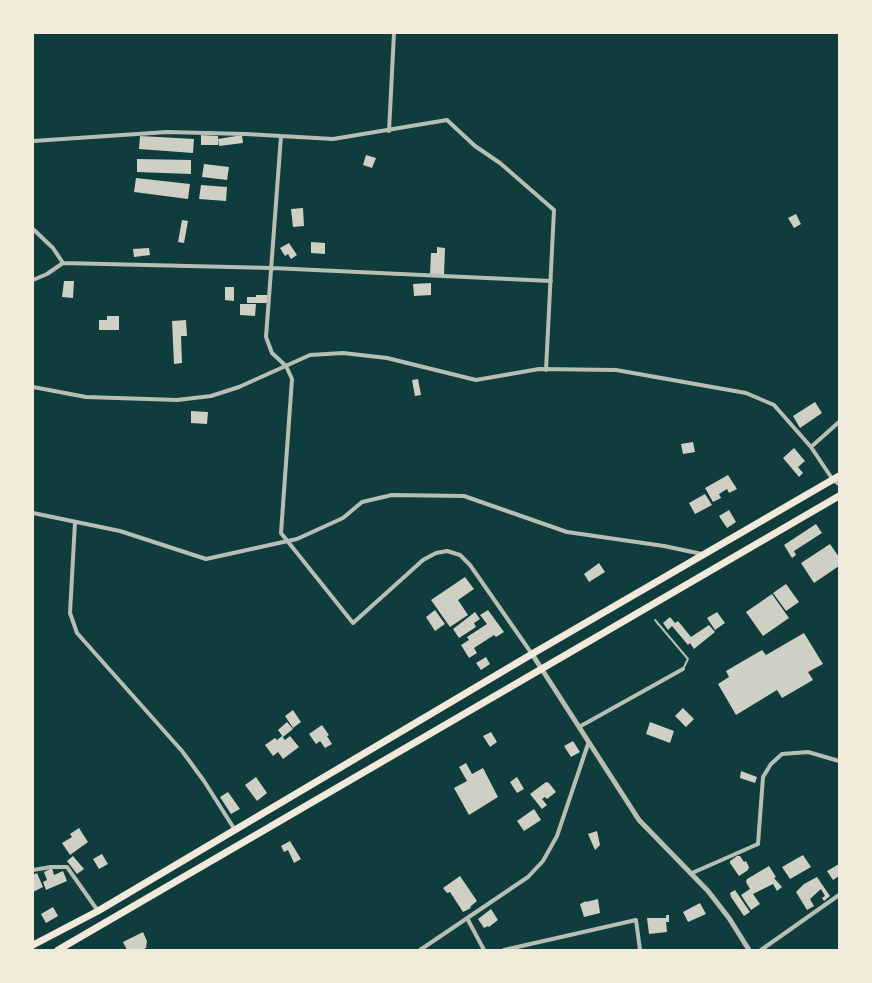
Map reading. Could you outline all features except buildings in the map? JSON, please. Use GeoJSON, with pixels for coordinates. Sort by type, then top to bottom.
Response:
{"type":"FeatureCollection","features":[{"type":"Feature","properties":{"kind":"highway"},"geometry":{"type":"LineString","coordinates":[[33,945],[99,911],[532,654],[837,480]]}},
{"type":"Feature","properties":{"kind":"highway"},"geometry":{"type":"LineString","coordinates":[[58,950],[839,496]]}},
{"type":"Feature","properties":{"kind":"street"},"geometry":{"type":"LineString","coordinates":[[389,131],[394,33]]}},
{"type":"Feature","properties":{"kind":"street"},"geometry":{"type":"LineString","coordinates":[[33,141],[167,132],[333,139],[447,120],[475,146],[500,163],[554,210],[546,370]]}},
{"type":"Feature","properties":{"kind":"street"},"geometry":{"type":"LineString","coordinates":[[281,136],[266,337],[272,353],[286,366],[292,379],[281,533],[353,623],[423,560],[436,553],[447,551],[460,555],[470,565],[532,654],[639,820],[692,873],[729,918],[748,950]]}},
{"type":"Feature","properties":{"kind":"street"},"geometry":{"type":"LineString","coordinates":[[33,229],[53,248],[63,263]]}},
{"type":"Feature","properties":{"kind":"street"},"geometry":{"type":"LineString","coordinates":[[33,280],[63,263],[272,268],[550,281]]}},
{"type":"Feature","properties":{"kind":"street"},"geometry":{"type":"LineString","coordinates":[[33,387],[86,398],[177,400],[211,396],[239,387],[310,355],[344,353],[387,358],[476,380],[546,370],[616,370],[746,393],[774,405],[837,480]]}},
{"type":"Feature","properties":{"kind":"street"},"geometry":{"type":"LineString","coordinates":[[811,447],[839,422]]}},
{"type":"Feature","properties":{"kind":"street"},"geometry":{"type":"LineString","coordinates":[[33,513],[120,531],[206,559],[297,539],[343,518],[362,502],[392,495],[464,496],[567,532],[664,546],[705,555]]}},
{"type":"Feature","properties":{"kind":"street"},"geometry":{"type":"LineString","coordinates":[[75,522],[70,613],[77,633],[182,752],[236,831]]}},
{"type":"Feature","properties":{"kind":"street"},"geometry":{"type":"LineString","coordinates":[[579,727],[683,669]]}},
{"type":"Feature","properties":{"kind":"street"},"geometry":{"type":"LineString","coordinates":[[420,950],[528,876],[543,861],[557,836],[588,744]]}},
{"type":"Feature","properties":{"kind":"street"},"geometry":{"type":"LineString","coordinates":[[692,873],[758,844],[763,777],[771,764],[782,754],[808,752],[839,761]]}},
{"type":"Feature","properties":{"kind":"street"},"geometry":{"type":"LineString","coordinates":[[33,870],[67,867],[99,911]]}},
{"type":"Feature","properties":{"kind":"street"},"geometry":{"type":"LineString","coordinates":[[761,950],[839,895]]}},
{"type":"Feature","properties":{"kind":"street"},"geometry":{"type":"LineString","coordinates":[[467,918],[484,950]]}},
{"type":"Feature","properties":{"kind":"street"},"geometry":{"type":"LineString","coordinates":[[504,950],[636,920],[640,950]]}},
{"type":"Feature","properties":{"kind":"lane"},"geometry":{"type":"LineString","coordinates":[[655,620],[688,659],[683,669]]}}]}
